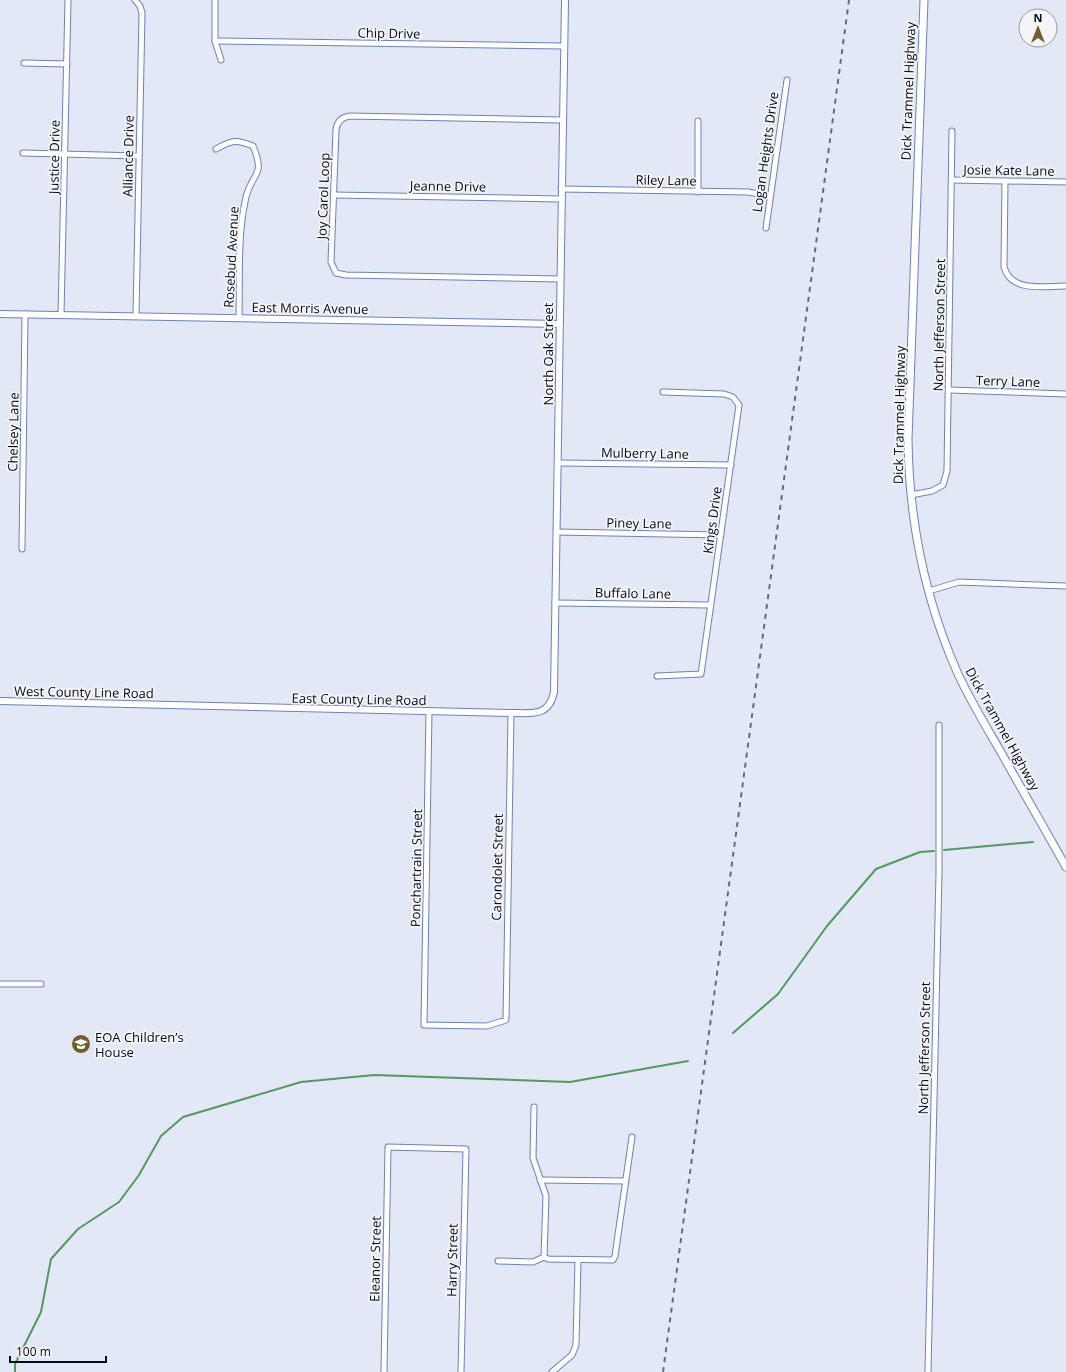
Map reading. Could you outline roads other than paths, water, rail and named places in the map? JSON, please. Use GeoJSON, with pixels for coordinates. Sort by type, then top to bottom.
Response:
{"type":"FeatureCollection","features":[{"type":"Feature","properties":{"kind":"main road","name":"Dick Trammel Highway"},"geometry":{"type":"LineString","coordinates":[[924,0],[908,431],[911,495],[918,548],[928,591],[945,642],[958,674],[974,706],[1066,867]]}},
{"type":"Feature","properties":{"kind":"street","name":"Justice Drive"},"geometry":{"type":"LineString","coordinates":[[61,314],[68,0]]}},
{"type":"Feature","properties":{"kind":"street","name":"Alliance Drive"},"geometry":{"type":"LineString","coordinates":[[135,0],[140,6],[142,13],[136,316]]}},
{"type":"Feature","properties":{"kind":"street"},"geometry":{"type":"LineString","coordinates":[[215,0],[214,41],[221,60]]}},
{"type":"Feature","properties":{"kind":"street","name":"North Oak Street"},"geometry":{"type":"LineString","coordinates":[[549,706],[554,692],[565,0]]}},
{"type":"Feature","properties":{"kind":"street","name":"Chip Drive"},"geometry":{"type":"LineString","coordinates":[[214,41],[564,46]]}},
{"type":"Feature","properties":{"kind":"street"},"geometry":{"type":"LineString","coordinates":[[24,63],[67,64]]}},
{"type":"Feature","properties":{"kind":"street","name":"Logan Heights Drive"},"geometry":{"type":"LineString","coordinates":[[766,228],[787,80]]}},
{"type":"Feature","properties":{"kind":"street","name":"Joy Carol Loop"},"geometry":{"type":"LineString","coordinates":[[560,279],[346,275],[336,273],[331,262],[336,130],[339,121],[346,116],[562,120]]}},
{"type":"Feature","properties":{"kind":"street"},"geometry":{"type":"LineString","coordinates":[[698,121],[698,192]]}},
{"type":"Feature","properties":{"kind":"street","name":"North Jefferson Street"},"geometry":{"type":"LineString","coordinates":[[911,495],[932,491],[943,485],[946,479],[949,390],[952,131]]}},
{"type":"Feature","properties":{"kind":"street","name":"Rosebud Avenue"},"geometry":{"type":"LineString","coordinates":[[216,149],[229,141],[241,141],[253,146],[259,160],[258,172],[247,195],[242,218],[239,317]]}},
{"type":"Feature","properties":{"kind":"street"},"geometry":{"type":"LineString","coordinates":[[23,154],[139,156]]}},
{"type":"Feature","properties":{"kind":"street","name":"Josie Kate Lane"},"geometry":{"type":"LineString","coordinates":[[952,180],[1066,182]]}},
{"type":"Feature","properties":{"kind":"street"},"geometry":{"type":"LineString","coordinates":[[1005,181],[1004,268],[1010,280],[1017,284],[1066,286]]}},
{"type":"Feature","properties":{"kind":"street","name":"Riley Lane"},"geometry":{"type":"LineString","coordinates":[[561,190],[748,192],[770,196]]}},
{"type":"Feature","properties":{"kind":"street","name":"Jeanne Drive"},"geometry":{"type":"LineString","coordinates":[[334,195],[561,199]]}},
{"type":"Feature","properties":{"kind":"street","name":"East Morris Avenue"},"geometry":{"type":"LineString","coordinates":[[0,314],[239,317],[559,324]]}},
{"type":"Feature","properties":{"kind":"street","name":"Chelsey Lane"},"geometry":{"type":"LineString","coordinates":[[22,549],[25,314]]}},
{"type":"Feature","properties":{"kind":"street","name":"Terry Lane"},"geometry":{"type":"LineString","coordinates":[[949,390],[1066,394]]}},
{"type":"Feature","properties":{"kind":"street","name":"Kings Drive"},"geometry":{"type":"LineString","coordinates":[[657,676],[701,674],[739,405],[732,397],[724,394],[663,392]]}},
{"type":"Feature","properties":{"kind":"street","name":"Mulberry Lane"},"geometry":{"type":"LineString","coordinates":[[558,463],[731,465]]}},
{"type":"Feature","properties":{"kind":"street","name":"Piney Lane"},"geometry":{"type":"LineString","coordinates":[[557,532],[721,535]]}},
{"type":"Feature","properties":{"kind":"street"},"geometry":{"type":"LineString","coordinates":[[928,591],[959,582],[1066,586]]}},
{"type":"Feature","properties":{"kind":"street","name":"Buffalo Lane"},"geometry":{"type":"LineString","coordinates":[[555,603],[710,605]]}},
{"type":"Feature","properties":{"kind":"street","name":"West County Line Road"},"geometry":{"type":"LineString","coordinates":[[0,701],[167,705]]}},
{"type":"Feature","properties":{"kind":"street","name":"East County Line Road"},"geometry":{"type":"LineString","coordinates":[[167,705],[511,713],[534,713],[543,711],[549,706]]}},
{"type":"Feature","properties":{"kind":"street","name":"Ponchartrain Street"},"geometry":{"type":"LineString","coordinates":[[429,711],[424,1025],[487,1026],[506,1020]]}},
{"type":"Feature","properties":{"kind":"street","name":"Carondolet Street"},"geometry":{"type":"LineString","coordinates":[[506,1020],[511,713]]}},
{"type":"Feature","properties":{"kind":"street","name":"North Jefferson Street"},"geometry":{"type":"LineString","coordinates":[[928,1372],[939,873],[939,725]]}},
{"type":"Feature","properties":{"kind":"street"},"geometry":{"type":"LineString","coordinates":[[0,984],[41,984]]}},
{"type":"Feature","properties":{"kind":"street"},"geometry":{"type":"LineString","coordinates":[[534,1107],[533,1153],[546,1196],[544,1257]]}},
{"type":"Feature","properties":{"kind":"street"},"geometry":{"type":"LineString","coordinates":[[498,1262],[533,1262],[544,1257],[548,1259],[608,1261],[614,1258],[632,1137]]}},
{"type":"Feature","properties":{"kind":"street","name":"Harry Street"},"geometry":{"type":"LineString","coordinates":[[388,1147],[466,1149],[461,1372]]}},
{"type":"Feature","properties":{"kind":"street","name":"Eleanor Street"},"geometry":{"type":"LineString","coordinates":[[384,1372],[388,1147]]}},
{"type":"Feature","properties":{"kind":"street"},"geometry":{"type":"LineString","coordinates":[[540,1180],[626,1181]]}},
{"type":"Feature","properties":{"kind":"street"},"geometry":{"type":"LineString","coordinates":[[552,1372],[572,1355],[576,1345],[578,1260]]}},
{"type":"Feature","properties":{"kind":"waterway"},"geometry":{"type":"LineString","coordinates":[[944,850],[1033,842]]}},
{"type":"Feature","properties":{"kind":"waterway"},"geometry":{"type":"LineString","coordinates":[[733,1033],[778,994],[827,926],[876,869],[920,852],[934,851]]}},
{"type":"Feature","properties":{"kind":"waterway"},"geometry":{"type":"LineString","coordinates":[[15,1372],[15,1364],[41,1312],[51,1259],[78,1229],[119,1202],[139,1175],[161,1136],[183,1117],[301,1082],[374,1075],[570,1082],[688,1061]]}},
{"type":"Feature","properties":{"kind":"railway"},"geometry":{"type":"LineString","coordinates":[[663,1372],[849,0]]}},
{"type":"Feature","properties":{"kind":"place","name":"EOA Children’s House"},"geometry":{"type":"Point","coordinates":[81,1044]}}]}
